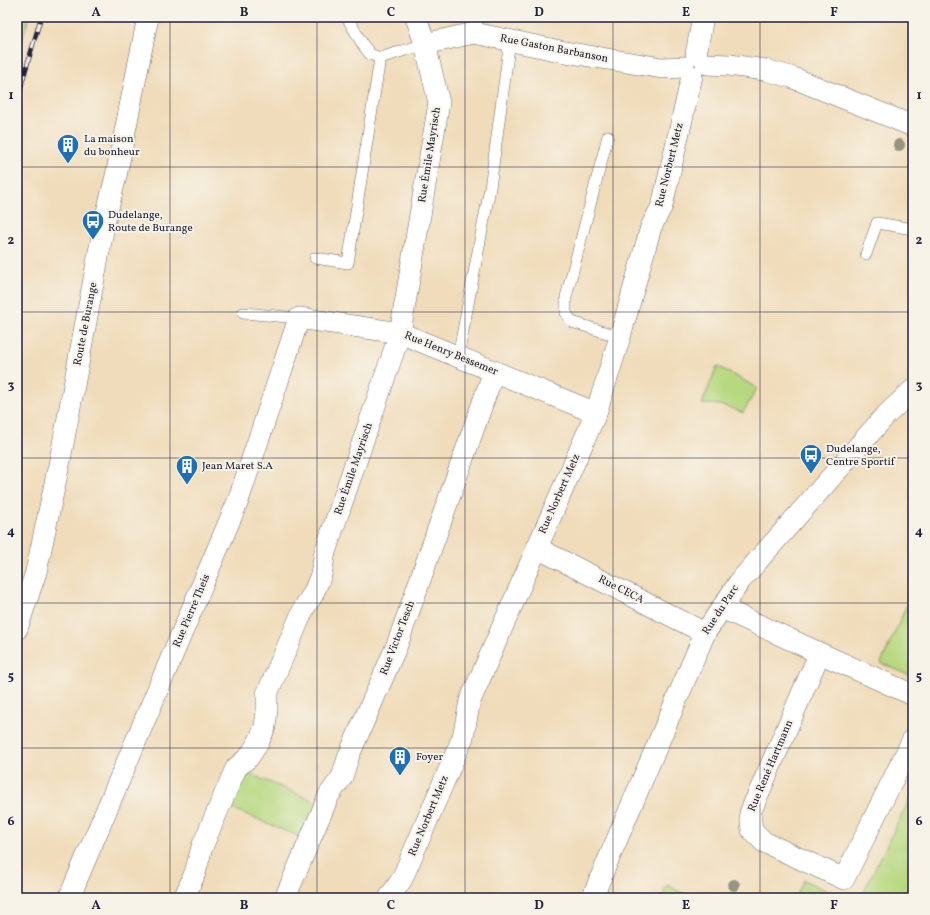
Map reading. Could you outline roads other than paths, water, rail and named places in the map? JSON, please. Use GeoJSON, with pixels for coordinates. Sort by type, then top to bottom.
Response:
{"type":"FeatureCollection","features":[{"type":"Feature","properties":{"kind":"street","name":"Route de Burange"},"geometry":{"type":"LineString","coordinates":[[17,629],[36,572],[60,460],[105,220],[116,176],[148,17]]}},
{"type":"Feature","properties":{"kind":"street","name":"Rue Émile Mayrisch"},"geometry":{"type":"LineString","coordinates":[[184,898],[195,873],[202,847],[236,768],[249,758],[265,727],[267,694],[304,608],[313,594],[321,574],[325,552],[400,333],[439,103],[425,44],[416,17]]}},
{"type":"Feature","properties":{"kind":"street","name":"Rue Norbert Metz"},"geometry":{"type":"LineString","coordinates":[[389,898],[402,879],[463,737],[470,702],[596,413],[651,227],[662,206],[695,65],[703,17]]}},
{"type":"Feature","properties":{"kind":"street","name":"Rue Gaston Barbanson"},"geometry":{"type":"LineString","coordinates":[[425,44],[476,25],[510,40],[565,52],[662,68],[695,65],[729,65],[765,70],[791,77],[913,126]]}},
{"type":"Feature","properties":{"kind":"street","name":"Rue Henry Bessemer"},"geometry":{"type":"LineString","coordinates":[[299,318],[400,333],[596,413]]}},
{"type":"Feature","properties":{"kind":"street","name":"Rue Pierre Theis"},"geometry":{"type":"LineString","coordinates":[[69,898],[238,501],[299,318]]}},
{"type":"Feature","properties":{"kind":"street","name":"Rue Victor Tesch"},"geometry":{"type":"LineString","coordinates":[[285,898],[329,796],[342,777],[349,755],[397,645],[494,371]]}},
{"type":"Feature","properties":{"kind":"street","name":"Rue du Parc"},"geometry":{"type":"LineString","coordinates":[[592,898],[705,633],[740,580],[885,416],[913,390]]}},
{"type":"Feature","properties":{"kind":"street","name":"Rue CECA"},"geometry":{"type":"LineString","coordinates":[[537,548],[705,633]]}},
{"type":"Feature","properties":{"kind":"street"},"geometry":{"type":"LineString","coordinates":[[722,608],[913,695]]}},
{"type":"Feature","properties":{"kind":"street","name":"Rue René Hartmann"},"geometry":{"type":"LineString","coordinates":[[815,651],[817,659],[750,813],[752,830],[764,842],[844,879],[913,739]]}},
{"type":"Feature","properties":{"kind":"lane"},"geometry":{"type":"LineString","coordinates":[[348,17],[362,45],[370,54],[380,58],[425,44]]}},
{"type":"Feature","properties":{"kind":"lane"},"geometry":{"type":"LineString","coordinates":[[458,357],[490,188],[510,40]]}},
{"type":"Feature","properties":{"kind":"lane"},"geometry":{"type":"LineString","coordinates":[[315,258],[348,263],[380,58]]}},
{"type":"Feature","properties":{"kind":"lane"},"geometry":{"type":"LineString","coordinates":[[608,136],[566,297],[566,313],[572,322],[620,336]]}},
{"type":"Feature","properties":{"kind":"lane"},"geometry":{"type":"LineString","coordinates":[[866,254],[877,223],[913,229]]}},
{"type":"Feature","properties":{"kind":"lane"},"geometry":{"type":"LineString","coordinates":[[243,313],[299,318]]}},
{"type":"Feature","properties":{"kind":"railway"},"geometry":{"type":"LineString","coordinates":[[17,100],[41,17]]}},
{"type":"Feature","properties":{"kind":"place","name":"La maison du bonheur"},"geometry":{"type":"Point","coordinates":[68,164]}},
{"type":"Feature","properties":{"kind":"place","name":"Dudelange, Route de Burange"},"geometry":{"type":"Point","coordinates":[93,240]}},
{"type":"Feature","properties":{"kind":"place","name":"Dudelange, Centre Sportif"},"geometry":{"type":"Point","coordinates":[811,474]}},
{"type":"Feature","properties":{"kind":"place","name":"Jean Maret S.A"},"geometry":{"type":"Point","coordinates":[187,486]}},
{"type":"Feature","properties":{"kind":"place","name":"Foyer"},"geometry":{"type":"Point","coordinates":[400,776]}}]}
